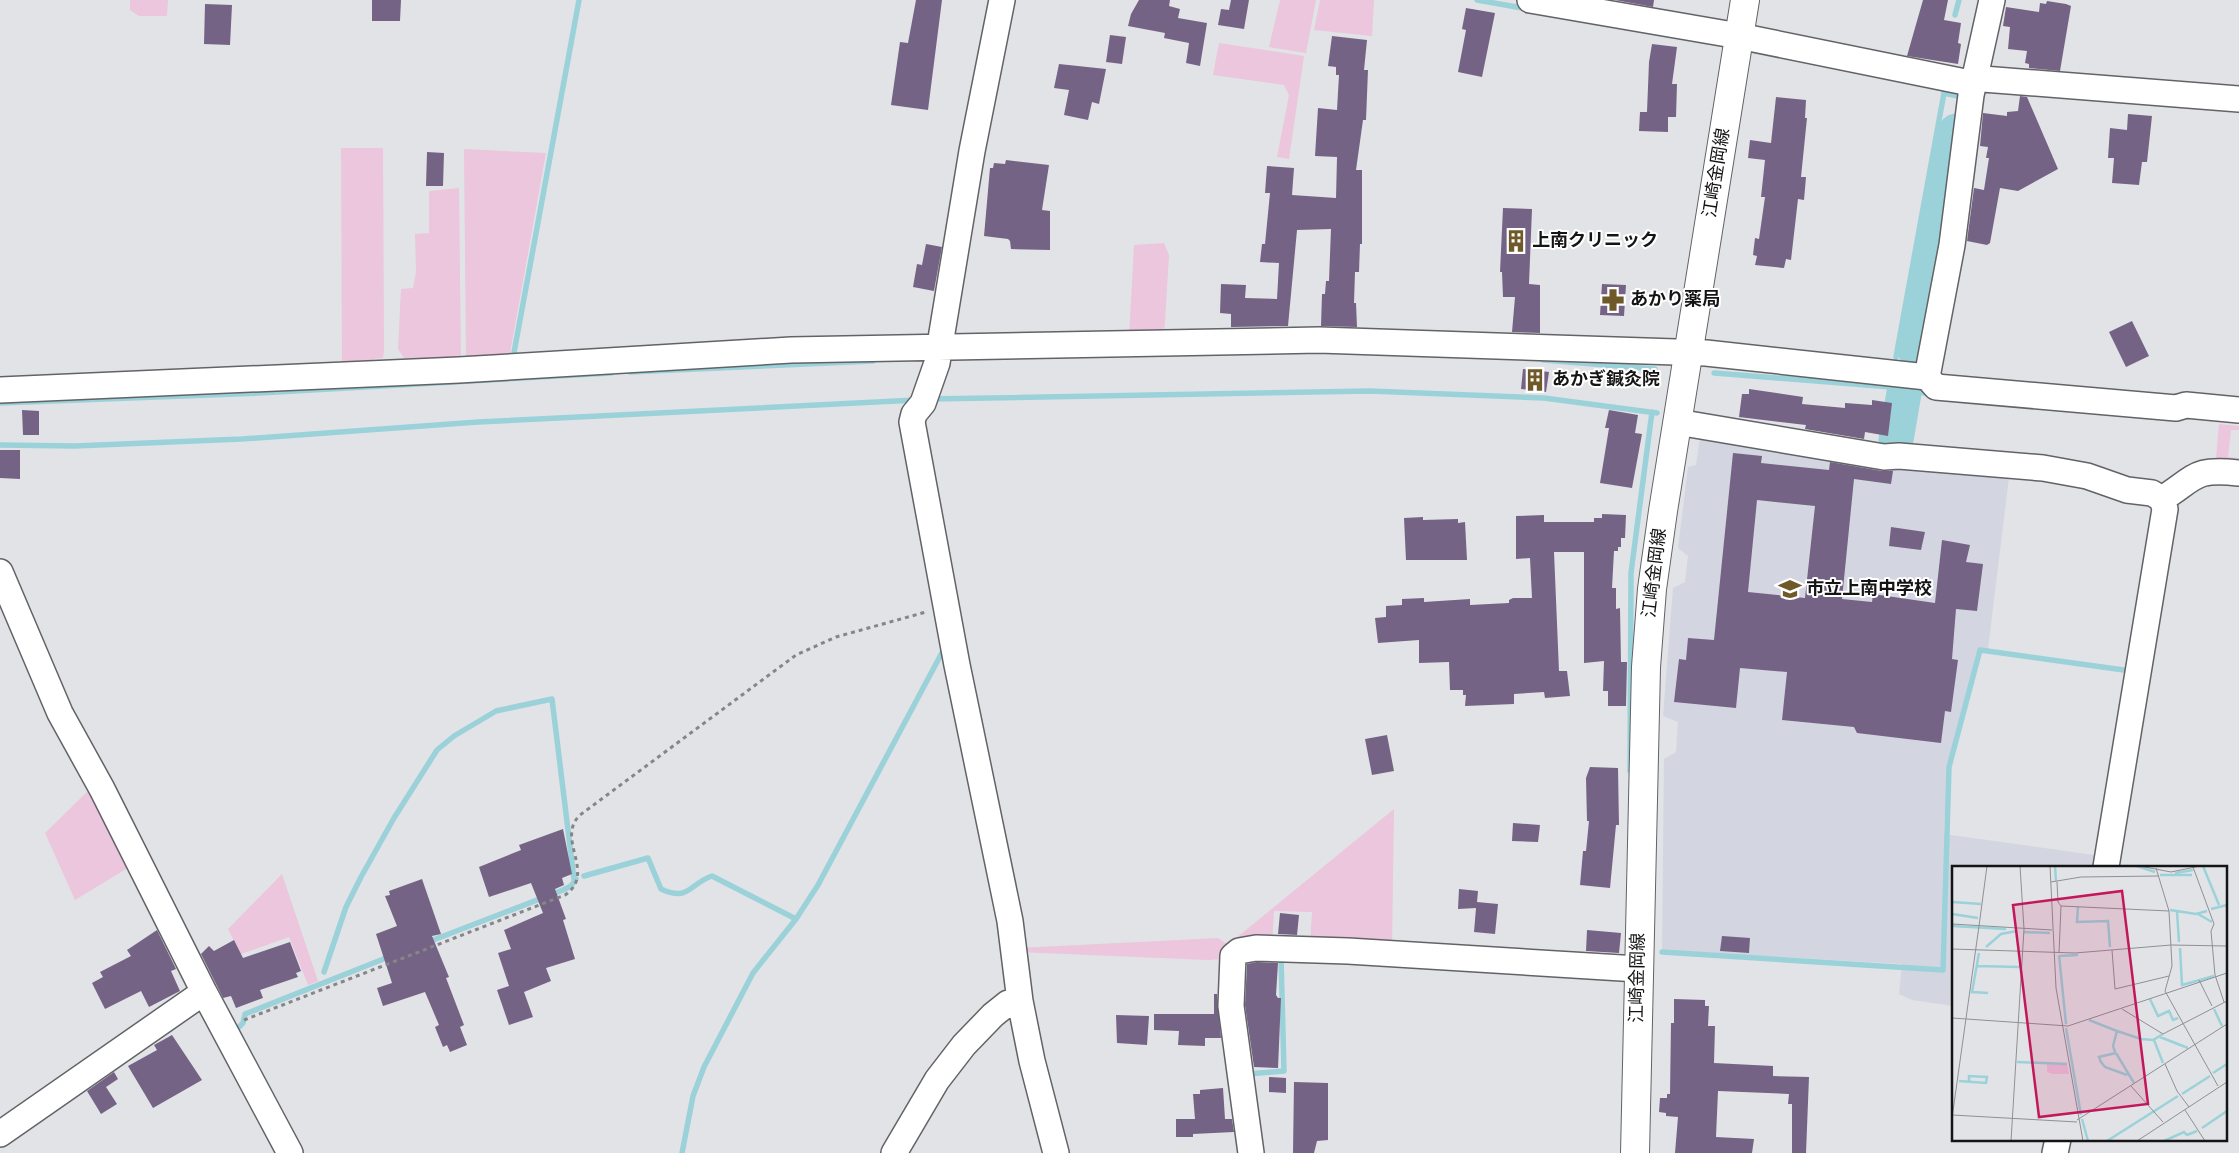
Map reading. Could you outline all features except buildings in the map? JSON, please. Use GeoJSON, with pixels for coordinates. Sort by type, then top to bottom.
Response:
{"type":"FeatureCollection","features":[{"type":"Feature","properties":{"kind":"main road","name":"江崎金岡線"},"geometry":{"type":"LineString","coordinates":[[1635,1153],[1631,968],[1646,667],[1652,589],[1744,0]]}},
{"type":"Feature","properties":{"kind":"street"},"geometry":{"type":"LineString","coordinates":[[1002,0],[972,151],[937,363],[923,400],[914,414],[912,422],[957,665],[1010,921],[1014,1002],[1032,1061],[1056,1153]]}},
{"type":"Feature","properties":{"kind":"street"},"geometry":{"type":"LineString","coordinates":[[1530,0],[1739,36],[1968,82],[1983,79],[2239,99]]}},
{"type":"Feature","properties":{"kind":"street"},"geometry":{"type":"LineString","coordinates":[[1926,378],[1952,245],[1968,82],[1992,0]]}},
{"type":"Feature","properties":{"kind":"street"},"geometry":{"type":"LineString","coordinates":[[0,390],[449,371],[791,350],[1318,340],[1688,353],[1926,378],[1936,386],[2176,408],[2186,405],[2239,410]]}},
{"type":"Feature","properties":{"kind":"street"},"geometry":{"type":"LineString","coordinates":[[1677,422],[1884,457],[1899,456],[2044,468],[2087,476],[2127,490],[2166,496],[2192,477],[2212,470],[2239,473]]}},
{"type":"Feature","properties":{"kind":"street"},"geometry":{"type":"LineString","coordinates":[[2106,866],[2166,496]]}},
{"type":"Feature","properties":{"kind":"street"},"geometry":{"type":"LineString","coordinates":[[0,572],[60,713],[102,789],[204,992],[290,1153]]}},
{"type":"Feature","properties":{"kind":"street"},"geometry":{"type":"LineString","coordinates":[[1251,1153],[1231,1006],[1233,956],[1239,951],[1256,948],[1348,951],[1631,968]]}},
{"type":"Feature","properties":{"kind":"street"},"geometry":{"type":"LineString","coordinates":[[0,1134],[204,992]]}},
{"type":"Feature","properties":{"kind":"street"},"geometry":{"type":"LineString","coordinates":[[894,1153],[937,1080],[970,1039],[994,1014],[1014,1002]]}},
{"type":"Feature","properties":{"kind":"street"},"geometry":{"type":"LineString","coordinates":[[2055,1153],[2058,1140]]}},
{"type":"Feature","properties":{"kind":"path"},"geometry":{"type":"LineString","coordinates":[[245,1020],[566,896],[575,889],[578,882],[571,836],[572,825],[580,815],[796,655],[836,637],[928,612]]}},
{"type":"Feature","properties":{"kind":"shaded area"},"geometry":{"type":"Polygon","coordinates":[[[130,0],[168,0],[167,16],[139,16],[130,10],[130,0]]]}},
{"type":"Feature","properties":{"kind":"shaded area"},"geometry":{"type":"Polygon","coordinates":[[[1280,0],[1316,0],[1306,53],[1269,47],[1280,0]]]}},
{"type":"Feature","properties":{"kind":"shaded area"},"geometry":{"type":"Polygon","coordinates":[[[1320,0],[1374,0],[1372,36],[1314,30],[1320,0]]]}},
{"type":"Feature","properties":{"kind":"shaded area"},"geometry":{"type":"Polygon","coordinates":[[[1219,43],[1304,56],[1289,159],[1277,157],[1289,95],[1284,85],[1213,75],[1219,43]]]}},
{"type":"Feature","properties":{"kind":"shaded area"},"geometry":{"type":"Polygon","coordinates":[[[341,148],[383,148],[384,350],[383,358],[373,359],[372,368],[342,369],[341,148]]]}},
{"type":"Feature","properties":{"kind":"shaded area"},"geometry":{"type":"Polygon","coordinates":[[[464,149],[546,153],[509,359],[466,362],[464,149]]]}},
{"type":"Feature","properties":{"kind":"shaded area"},"geometry":{"type":"Polygon","coordinates":[[[459,188],[461,361],[408,364],[398,349],[401,289],[413,288],[416,272],[415,234],[429,233],[429,191],[459,188]]]}},
{"type":"Feature","properties":{"kind":"shaded area"},"geometry":{"type":"Polygon","coordinates":[[[1164,243],[1169,255],[1164,337],[1129,338],[1134,245],[1164,243]]]}},
{"type":"Feature","properties":{"kind":"shaded area"},"geometry":{"type":"Polygon","coordinates":[[[2219,424],[2239,426],[2239,430],[2231,430],[2228,457],[2239,458],[2239,461],[2216,459],[2219,424]]]}},
{"type":"Feature","properties":{"kind":"shaded area"},"geometry":{"type":"Polygon","coordinates":[[[1701,430],[2010,469],[1988,649],[1978,648],[1947,767],[1944,834],[2101,856],[2099,866],[1952,866],[1952,1006],[1912,1000],[1899,994],[1902,964],[1662,950],[1664,759],[1676,752],[1678,722],[1663,716],[1673,588],[1685,582],[1688,556],[1678,548],[1688,467],[1696,465],[1701,430]]]}},
{"type":"Feature","properties":{"kind":"shaded area"},"geometry":{"type":"Polygon","coordinates":[[[95,784],[136,863],[75,900],[45,833],[95,784]]]}},
{"type":"Feature","properties":{"kind":"shaded area"},"geometry":{"type":"Polygon","coordinates":[[[1394,809],[1392,949],[1310,946],[1312,912],[1274,911],[1272,945],[1230,943],[1394,809]]]}},
{"type":"Feature","properties":{"kind":"shaded area"},"geometry":{"type":"Polygon","coordinates":[[[282,874],[318,981],[308,985],[289,937],[241,954],[228,929],[282,874]]]}},
{"type":"Feature","properties":{"kind":"shaded area"},"geometry":{"type":"Polygon","coordinates":[[[1218,938],[1229,945],[1222,959],[1018,952],[1018,948],[1218,938]]]}},
{"type":"Feature","properties":{"kind":"waterway"},"geometry":{"type":"LineString","coordinates":[[513,358],[579,0]]}},
{"type":"Feature","properties":{"kind":"waterway"},"geometry":{"type":"LineString","coordinates":[[1477,0],[1528,9]]}},
{"type":"Feature","properties":{"kind":"waterway"},"geometry":{"type":"LineString","coordinates":[[1955,15],[1959,0]]}},
{"type":"Feature","properties":{"kind":"waterway"},"geometry":{"type":"LineString","coordinates":[[1896,357],[1946,86],[1943,86]]}},
{"type":"Feature","properties":{"kind":"waterway"},"geometry":{"type":"LineString","coordinates":[[1944,93],[1963,97]]}},
{"type":"Feature","properties":{"kind":"waterway"},"geometry":{"type":"LineString","coordinates":[[1916,353],[1956,131]]}},
{"type":"Feature","properties":{"kind":"waterway"},"geometry":{"type":"LineString","coordinates":[[1543,360],[1655,369]]}},
{"type":"Feature","properties":{"kind":"waterway"},"geometry":{"type":"LineString","coordinates":[[630,372],[873,361]]}},
{"type":"Feature","properties":{"kind":"waterway"},"geometry":{"type":"LineString","coordinates":[[0,403],[260,393],[611,373]]}},
{"type":"Feature","properties":{"kind":"waterway"},"geometry":{"type":"LineString","coordinates":[[1714,373],[1891,387],[1931,394]]}},
{"type":"Feature","properties":{"kind":"waterway"},"geometry":{"type":"LineString","coordinates":[[1896,440],[1905,387]]}},
{"type":"Feature","properties":{"kind":"waterway"},"geometry":{"type":"LineString","coordinates":[[930,399],[1370,391],[1544,398],[1657,413]]}},
{"type":"Feature","properties":{"kind":"waterway"},"geometry":{"type":"LineString","coordinates":[[0,445],[75,446],[242,439],[478,422],[916,400]]}},
{"type":"Feature","properties":{"kind":"waterway"},"geometry":{"type":"LineString","coordinates":[[1630,771],[1631,573],[1652,412]]}},
{"type":"Feature","properties":{"kind":"waterway"},"geometry":{"type":"LineString","coordinates":[[1879,446],[1896,440],[1909,446]]}},
{"type":"Feature","properties":{"kind":"waterway"},"geometry":{"type":"LineString","coordinates":[[584,876],[648,858],[661,889],[670,893],[683,893],[712,876],[796,919],[818,885],[945,647]]}},
{"type":"Feature","properties":{"kind":"waterway"},"geometry":{"type":"LineString","coordinates":[[1662,952],[1943,970],[1949,767],[1980,650],[2131,671]]}},
{"type":"Feature","properties":{"kind":"waterway"},"geometry":{"type":"LineString","coordinates":[[324,972],[346,907],[361,877],[394,818],[437,750],[454,736],[496,711],[552,699],[574,879]]}},
{"type":"Feature","properties":{"kind":"waterway"},"geometry":{"type":"LineString","coordinates":[[428,942],[563,890],[571,886],[576,879]]}},
{"type":"Feature","properties":{"kind":"waterway"},"geometry":{"type":"LineString","coordinates":[[682,1153],[693,1096],[704,1067],[753,973],[796,919]]}},
{"type":"Feature","properties":{"kind":"waterway"},"geometry":{"type":"LineString","coordinates":[[233,1033],[243,1023],[245,1014],[391,956]]}},
{"type":"Feature","properties":{"kind":"waterway"},"geometry":{"type":"LineString","coordinates":[[1247,1074],[1284,1071],[1281,957]]}},
{"type":"Feature","properties":{"kind":"place","name":"上南クリニック"},"geometry":{"type":"Point","coordinates":[1516,241]}},
{"type":"Feature","properties":{"kind":"place","name":"あかり薬局"},"geometry":{"type":"Point","coordinates":[1613,300]}},
{"type":"Feature","properties":{"kind":"place","name":"あかぎ鍼灸院"},"geometry":{"type":"Point","coordinates":[1535,380]}},
{"type":"Feature","properties":{"kind":"place","name":"市立上南中学校"},"geometry":{"type":"Point","coordinates":[1790,589]}}]}
